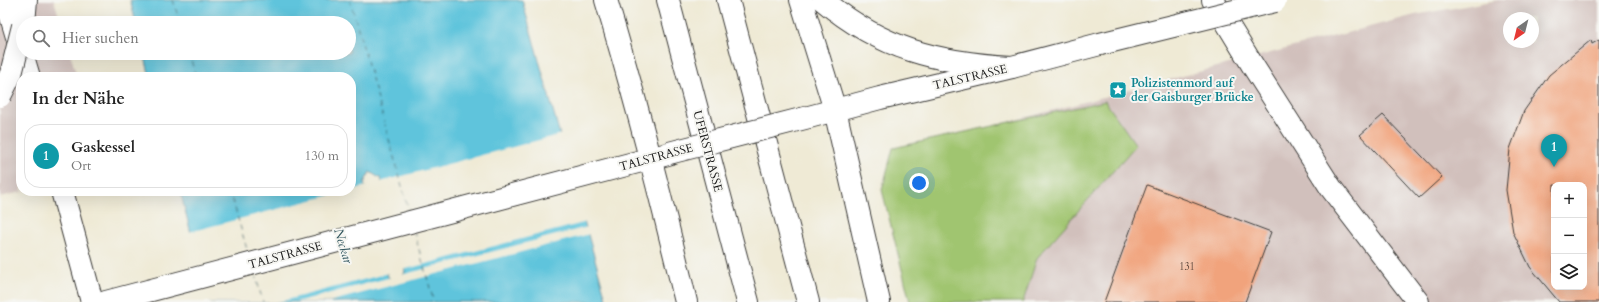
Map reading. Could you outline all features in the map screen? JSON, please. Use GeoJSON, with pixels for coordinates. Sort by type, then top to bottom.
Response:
{"type":"FeatureCollection","features":[{"type":"Feature","properties":{"kind":"main road"},"geometry":{"type":"LineString","coordinates":[[6,0],[16,33]]}},
{"type":"Feature","properties":{"kind":"main road"},"geometry":{"type":"LineString","coordinates":[[24,16],[26,0]]}},
{"type":"Feature","properties":{"kind":"main road"},"geometry":{"type":"LineString","coordinates":[[606,0],[630,79],[660,156],[686,302]]}},
{"type":"Feature","properties":{"kind":"main road","name":"UFERSTRASSE"},"geometry":{"type":"LineString","coordinates":[[668,0],[748,302]]}},
{"type":"Feature","properties":{"kind":"main road"},"geometry":{"type":"LineString","coordinates":[[728,0],[808,302]]}},
{"type":"Feature","properties":{"kind":"main road"},"geometry":{"type":"LineString","coordinates":[[801,0],[835,110],[879,302]]}},
{"type":"Feature","properties":{"kind":"main road"},"geometry":{"type":"LineString","coordinates":[[823,0],[835,11],[866,30],[883,40],[899,46],[926,55],[955,62],[981,66],[1012,67]]}},
{"type":"Feature","properties":{"kind":"main road"},"geometry":{"type":"LineString","coordinates":[[1214,0],[1253,66],[1331,188],[1418,302]]}},
{"type":"Feature","properties":{"kind":"main road","name":"TALSTRASSE"},"geometry":{"type":"LineString","coordinates":[[106,302],[880,98],[1012,67],[1276,0]]}},
{"type":"Feature","properties":{"kind":"main road"},"geometry":{"type":"LineString","coordinates":[[0,96],[10,74],[16,51]]}},
{"type":"Feature","properties":{"kind":"main road"},"geometry":{"type":"LineString","coordinates":[[24,60],[28,72]]}},
{"type":"Feature","properties":{"kind":"main road"},"geometry":{"type":"LineString","coordinates":[[63,196],[92,302]]}},
{"type":"Feature","properties":{"kind":"shaded area"},"geometry":{"type":"Polygon","coordinates":[[[0,0],[54,0],[59,16],[16,16],[16,60],[72,60],[76,72],[16,72],[16,193],[0,197],[0,0]]]}},
{"type":"Feature","properties":{"kind":"shaded area"},"geometry":{"type":"Polygon","coordinates":[[[1498,0],[1599,0],[1599,302],[929,302],[898,151],[1415,15],[1498,0]]]}},
{"type":"Feature","properties":{"kind":"green space"},"geometry":{"type":"Polygon","coordinates":[[[1105,101],[1136,145],[1037,258],[1023,302],[910,302],[882,190],[893,148],[1105,101]]]}},
{"type":"Feature","properties":{"kind":"water","name":"Neckar"},"geometry":{"type":"Polygon","coordinates":[[[130,0],[522,0],[607,302],[209,302],[181,196],[356,196],[356,72],[149,72],[146,60],[356,60],[356,16],[134,16],[130,0]],[[370,172],[364,183],[388,277],[398,283],[405,272],[381,179],[370,172]]]}},
{"type":"Feature","properties":{"kind":"pier"},"geometry":{"type":"Polygon","coordinates":[[[562,134],[587,222],[402,270],[380,182],[562,134]]]}},
{"type":"Feature","properties":{"kind":"pier"},"geometry":{"type":"Polygon","coordinates":[[[367,186],[389,273],[278,302],[207,302],[189,232],[327,196],[356,196],[356,189],[367,186]]]}},
{"type":"Feature","properties":{"kind":"pier"},"geometry":{"type":"Polygon","coordinates":[[[588,227],[590,234],[328,302],[296,302],[392,277],[398,280],[401,275],[588,227]]]}},
{"type":"Feature","properties":{"kind":"building"},"geometry":{"type":"Polygon","coordinates":[[[1591,40],[1592,44],[1599,40],[1599,302],[1559,302],[1530,267],[1513,232],[1506,190],[1510,149],[1524,111],[1549,75],[1591,40]]]}},
{"type":"Feature","properties":{"kind":"building"},"geometry":{"type":"Polygon","coordinates":[[[1383,115],[1442,177],[1419,198],[1360,135],[1383,115]]]}},
{"type":"Feature","properties":{"kind":"building"},"geometry":{"type":"Polygon","coordinates":[[[1147,185],[1271,232],[1245,302],[1104,302],[1147,185]]]}},
{"type":"Feature","properties":{"kind":"ferry route"},"geometry":{"type":"LineString","coordinates":[[173,0],[178,16]]}},
{"type":"Feature","properties":{"kind":"ferry route"},"geometry":{"type":"LineString","coordinates":[[350,0],[354,16]]}},
{"type":"Feature","properties":{"kind":"ferry route"},"geometry":{"type":"LineString","coordinates":[[356,21],[409,211]]}},
{"type":"Feature","properties":{"kind":"ferry route"},"geometry":{"type":"LineString","coordinates":[[191,60],[195,72]]}},
{"type":"Feature","properties":{"kind":"ferry route"},"geometry":{"type":"LineString","coordinates":[[231,196],[248,253]]}},
{"type":"Feature","properties":{"kind":"ferry route"},"geometry":{"type":"LineString","coordinates":[[414,232],[434,302]]}},
{"type":"Feature","properties":{"kind":"ferry route"},"geometry":{"type":"LineString","coordinates":[[255,274],[263,302]]}},
{"type":"Feature","properties":{"kind":"place","name":"Polizistenmord auf der Gaisburger Brücke"},"geometry":{"type":"Point","coordinates":[1118,90]}},
{"type":"Feature","properties":{"kind":"place","name":"Gaskessel"},"geometry":{"type":"Point","coordinates":[1554,167]}}]}
